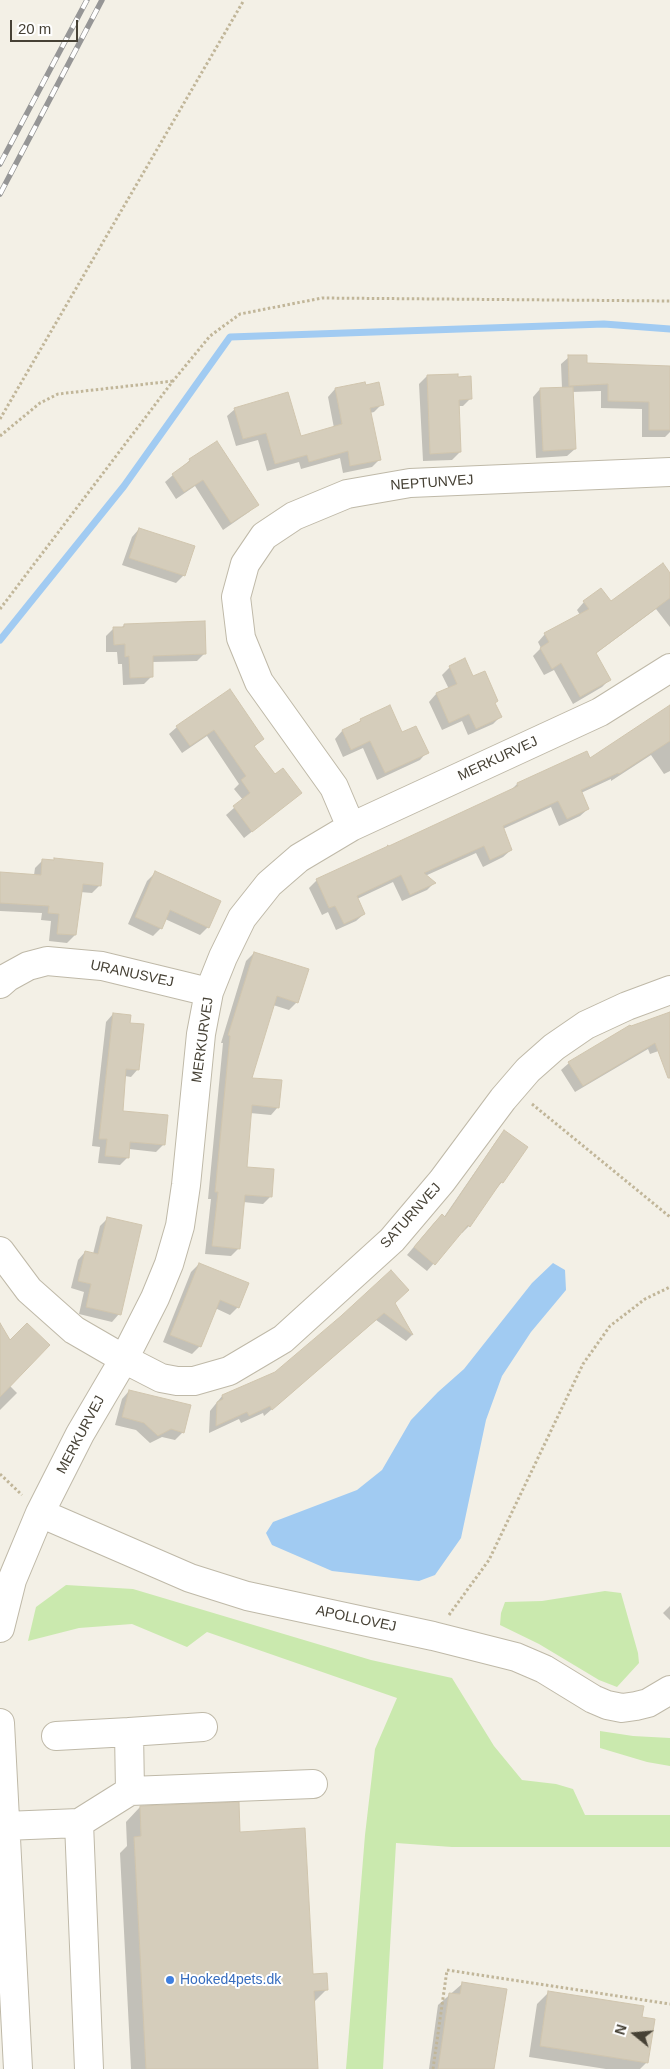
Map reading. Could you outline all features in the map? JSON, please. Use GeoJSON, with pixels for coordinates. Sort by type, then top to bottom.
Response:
{"type":"FeatureCollection","features":[{"type":"Feature","properties":{"kind":"street","name":"NEPTUNVEJ"},"geometry":{"type":"LineString","coordinates":[[351,827],[334,787],[259,682],[240,638],[236,597],[245,564],[264,536],[294,516],[347,494],[410,482],[670,472]]}},
{"type":"Feature","properties":{"kind":"street","name":"MERKURVEJ"},"geometry":{"type":"LineString","coordinates":[[0,1628],[12,1580],[40,1513],[80,1434],[124,1359],[155,1298],[169,1264],[180,1226],[186,1185],[201,1034],[209,992],[242,918],[269,884],[299,858],[351,827],[600,712],[670,668]]}},
{"type":"Feature","properties":{"kind":"street","name":"URANUSVEJ"},"geometry":{"type":"LineString","coordinates":[[0,984],[8,977],[28,966],[48,961],[102,966],[209,992]]}},
{"type":"Feature","properties":{"kind":"street","name":"SATURNVEJ"},"geometry":{"type":"LineString","coordinates":[[124,1359],[162,1378],[177,1381],[194,1381],[230,1371],[283,1339],[392,1240],[442,1182],[512,1088],[528,1070],[554,1047],[586,1025],[670,990]]}},
{"type":"Feature","properties":{"kind":"street"},"geometry":{"type":"LineString","coordinates":[[0,1251],[29,1290],[74,1330],[124,1359]]}},
{"type":"Feature","properties":{"kind":"street","name":"APOLLOVEJ"},"geometry":{"type":"LineString","coordinates":[[40,1513],[190,1578],[247,1596],[433,1636],[516,1657],[544,1669],[594,1699],[607,1704],[622,1708],[648,1704],[670,1690]]}},
{"type":"Feature","properties":{"kind":"street"},"geometry":{"type":"LineString","coordinates":[[0,1722],[4,1841],[18,2069]]}},
{"type":"Feature","properties":{"kind":"street"},"geometry":{"type":"LineString","coordinates":[[56,1736],[203,1727]]}},
{"type":"Feature","properties":{"kind":"street"},"geometry":{"type":"LineString","coordinates":[[129,1732],[130,1791]]}},
{"type":"Feature","properties":{"kind":"street"},"geometry":{"type":"LineString","coordinates":[[4,1841],[79,1823],[130,1791],[313,1784]]}},
{"type":"Feature","properties":{"kind":"street"},"geometry":{"type":"LineString","coordinates":[[79,1823],[89,2069]]}},
{"type":"Feature","properties":{"kind":"path"},"geometry":{"type":"LineString","coordinates":[[0,420],[244,0]]}},
{"type":"Feature","properties":{"kind":"path"},"geometry":{"type":"LineString","coordinates":[[0,609],[210,336],[240,314],[322,298],[670,301]]}},
{"type":"Feature","properties":{"kind":"path"},"geometry":{"type":"LineString","coordinates":[[0,436],[40,403],[58,394],[174,381]]}},
{"type":"Feature","properties":{"kind":"path"},"geometry":{"type":"LineString","coordinates":[[512,1088],[670,1217]]}},
{"type":"Feature","properties":{"kind":"path"},"geometry":{"type":"LineString","coordinates":[[433,1636],[489,1560],[583,1364],[610,1326],[645,1299],[670,1287]]}},
{"type":"Feature","properties":{"kind":"path"},"geometry":{"type":"LineString","coordinates":[[433,2069],[447,1970],[670,2004]]}},
{"type":"Feature","properties":{"kind":"green space"},"geometry":{"type":"Polygon","coordinates":[[[66,1585],[133,1589],[371,1660],[452,1678],[494,1746],[522,1780],[556,1784],[573,1789],[585,1815],[670,1815],[670,1847],[452,1847],[396,1843],[383,2069],[346,2069],[365,1835],[375,1749],[397,1698],[207,1632],[187,1647],[132,1624],[79,1628],[28,1641],[36,1607],[66,1585]]]}},
{"type":"Feature","properties":{"kind":"green space"},"geometry":{"type":"Polygon","coordinates":[[[605,1591],[621,1593],[638,1653],[639,1663],[617,1687],[599,1680],[539,1644],[500,1625],[501,1613],[505,1602],[542,1601],[605,1591]]]}},
{"type":"Feature","properties":{"kind":"green space"},"geometry":{"type":"Polygon","coordinates":[[[600,1731],[633,1736],[670,1738],[670,1766],[647,1762],[600,1748],[600,1731]]]}},
{"type":"Feature","properties":{"kind":"water"},"geometry":{"type":"Polygon","coordinates":[[[553,1263],[565,1270],[566,1290],[531,1332],[502,1376],[486,1420],[461,1538],[435,1575],[419,1581],[332,1571],[272,1545],[266,1533],[273,1522],[357,1490],[382,1470],[411,1420],[464,1369],[532,1283],[553,1263]]]}},
{"type":"Feature","properties":{"kind":"building"},"geometry":{"type":"Polygon","coordinates":[[[568,355],[587,355],[587,363],[670,366],[670,430],[649,430],[649,402],[608,401],[608,384],[569,386],[568,355]]]}},
{"type":"Feature","properties":{"kind":"building"},"geometry":{"type":"Polygon","coordinates":[[[458,374],[458,377],[471,376],[472,399],[459,400],[461,452],[430,454],[427,375],[458,374]]]}},
{"type":"Feature","properties":{"kind":"building"},"geometry":{"type":"Polygon","coordinates":[[[365,382],[366,385],[379,382],[384,405],[370,408],[381,460],[350,466],[348,451],[309,462],[307,455],[275,464],[266,433],[243,439],[234,408],[288,392],[301,436],[342,424],[335,388],[365,382]]]}},
{"type":"Feature","properties":{"kind":"building"},"geometry":{"type":"Polygon","coordinates":[[[573,387],[576,449],[543,451],[540,388],[573,387]]]}},
{"type":"Feature","properties":{"kind":"building"},"geometry":{"type":"Polygon","coordinates":[[[217,441],[259,505],[231,523],[203,480],[184,492],[172,474],[190,461],[189,459],[217,441]]]}},
{"type":"Feature","properties":{"kind":"building"},"geometry":{"type":"Polygon","coordinates":[[[139,528],[195,546],[185,576],[129,558],[139,528]]]}},
{"type":"Feature","properties":{"kind":"building"},"geometry":{"type":"Polygon","coordinates":[[[663,563],[670,573],[670,598],[596,653],[611,680],[580,697],[561,663],[552,669],[540,648],[549,642],[544,633],[589,609],[583,601],[601,588],[611,601],[663,563]]]}},
{"type":"Feature","properties":{"kind":"building"},"geometry":{"type":"Polygon","coordinates":[[[205,621],[206,654],[153,656],[153,677],[130,678],[129,656],[125,657],[125,644],[114,645],[113,627],[124,627],[124,624],[205,621]]]}},
{"type":"Feature","properties":{"kind":"building"},"geometry":{"type":"Polygon","coordinates":[[[465,658],[473,676],[485,671],[498,701],[495,703],[502,717],[476,729],[469,714],[449,723],[436,693],[457,684],[449,666],[465,658]]]}},
{"type":"Feature","properties":{"kind":"building"},"geometry":{"type":"Polygon","coordinates":[[[230,689],[264,739],[254,746],[275,774],[283,768],[302,793],[252,832],[233,806],[250,793],[241,780],[246,776],[214,730],[190,746],[176,726],[230,689]]]}},
{"type":"Feature","properties":{"kind":"building"},"geometry":{"type":"Polygon","coordinates":[[[390,705],[402,732],[416,726],[429,753],[385,773],[370,741],[351,750],[342,730],[390,705]]]}},
{"type":"Feature","properties":{"kind":"building"},"geometry":{"type":"Polygon","coordinates":[[[670,705],[670,741],[619,774],[581,790],[589,809],[567,819],[558,801],[503,826],[512,850],[490,860],[484,846],[424,873],[436,883],[410,895],[401,875],[357,896],[365,914],[344,924],[335,906],[329,908],[316,879],[518,786],[517,783],[587,751],[590,758],[670,705]]]}},
{"type":"Feature","properties":{"kind":"building"},"geometry":{"type":"Polygon","coordinates":[[[54,858],[103,863],[101,886],[83,884],[76,935],[57,934],[59,914],[48,913],[49,906],[0,903],[0,872],[41,875],[42,859],[54,860],[54,858]]]}},
{"type":"Feature","properties":{"kind":"building"},"geometry":{"type":"Polygon","coordinates":[[[155,871],[221,901],[209,928],[170,910],[162,929],[135,917],[155,871]]]}},
{"type":"Feature","properties":{"kind":"building"},"geometry":{"type":"Polygon","coordinates":[[[254,952],[309,969],[298,1003],[277,996],[252,1078],[282,1080],[279,1108],[252,1105],[247,1167],[274,1169],[272,1197],[245,1195],[240,1249],[212,1246],[218,1192],[215,1192],[230,1036],[228,1035],[254,952]]]}},
{"type":"Feature","properties":{"kind":"building"},"geometry":{"type":"Polygon","coordinates":[[[670,1012],[670,1078],[668,1078],[655,1043],[583,1086],[568,1062],[630,1025],[670,1012]]]}},
{"type":"Feature","properties":{"kind":"building"},"geometry":{"type":"Polygon","coordinates":[[[113,1013],[131,1015],[130,1023],[144,1024],[139,1070],[126,1069],[123,1111],[168,1115],[165,1145],[130,1142],[129,1158],[105,1156],[107,1139],[99,1139],[113,1013]]]}},
{"type":"Feature","properties":{"kind":"building"},"geometry":{"type":"Polygon","coordinates":[[[504,1130],[528,1147],[470,1227],[468,1225],[435,1265],[414,1247],[442,1214],[445,1217],[504,1130]]]}},
{"type":"Feature","properties":{"kind":"building"},"geometry":{"type":"Polygon","coordinates":[[[107,1217],[142,1225],[121,1315],[86,1307],[91,1284],[78,1281],[85,1251],[98,1254],[107,1217]]]}},
{"type":"Feature","properties":{"kind":"building"},"geometry":{"type":"Polygon","coordinates":[[[199,1263],[249,1283],[239,1308],[220,1300],[201,1347],[170,1335],[199,1263]]]}},
{"type":"Feature","properties":{"kind":"building"},"geometry":{"type":"Polygon","coordinates":[[[391,1270],[409,1290],[395,1303],[413,1335],[384,1313],[272,1410],[270,1406],[249,1416],[247,1412],[216,1426],[217,1402],[223,1399],[222,1395],[275,1372],[341,1316],[391,1270]]]}},
{"type":"Feature","properties":{"kind":"building"},"geometry":{"type":"Polygon","coordinates":[[[0,1323],[10,1340],[27,1323],[50,1345],[0,1397],[0,1323]]]}},
{"type":"Feature","properties":{"kind":"building"},"geometry":{"type":"Polygon","coordinates":[[[129,1390],[191,1405],[184,1433],[171,1429],[158,1436],[144,1423],[122,1417],[129,1390]]]}},
{"type":"Feature","properties":{"kind":"building"},"geometry":{"type":"Polygon","coordinates":[[[239,1802],[240,1832],[305,1828],[313,1974],[327,1973],[328,1990],[314,1991],[318,2069],[146,2069],[134,1837],[141,1836],[140,1806],[239,1802]]]}},
{"type":"Feature","properties":{"kind":"building"},"geometry":{"type":"Polygon","coordinates":[[[462,1982],[507,1989],[494,2069],[438,2069],[449,1993],[460,1994],[462,1982]]]}},
{"type":"Feature","properties":{"kind":"building"},"geometry":{"type":"Polygon","coordinates":[[[548,1991],[644,2006],[642,2017],[655,2019],[648,2063],[540,2046],[548,1991]]]}},
{"type":"Feature","properties":{"kind":"waterway"},"geometry":{"type":"LineString","coordinates":[[0,640],[124,486],[230,337],[604,324],[670,329]]}},
{"type":"Feature","properties":{"kind":"railway"},"geometry":{"type":"LineString","coordinates":[[0,164],[87,0]]}},
{"type":"Feature","properties":{"kind":"railway"},"geometry":{"type":"LineString","coordinates":[[0,194],[102,0]]}},
{"type":"Feature","properties":{"kind":"place","name":"Hooked4pets.dk"},"geometry":{"type":"Point","coordinates":[170,1980]}}]}
